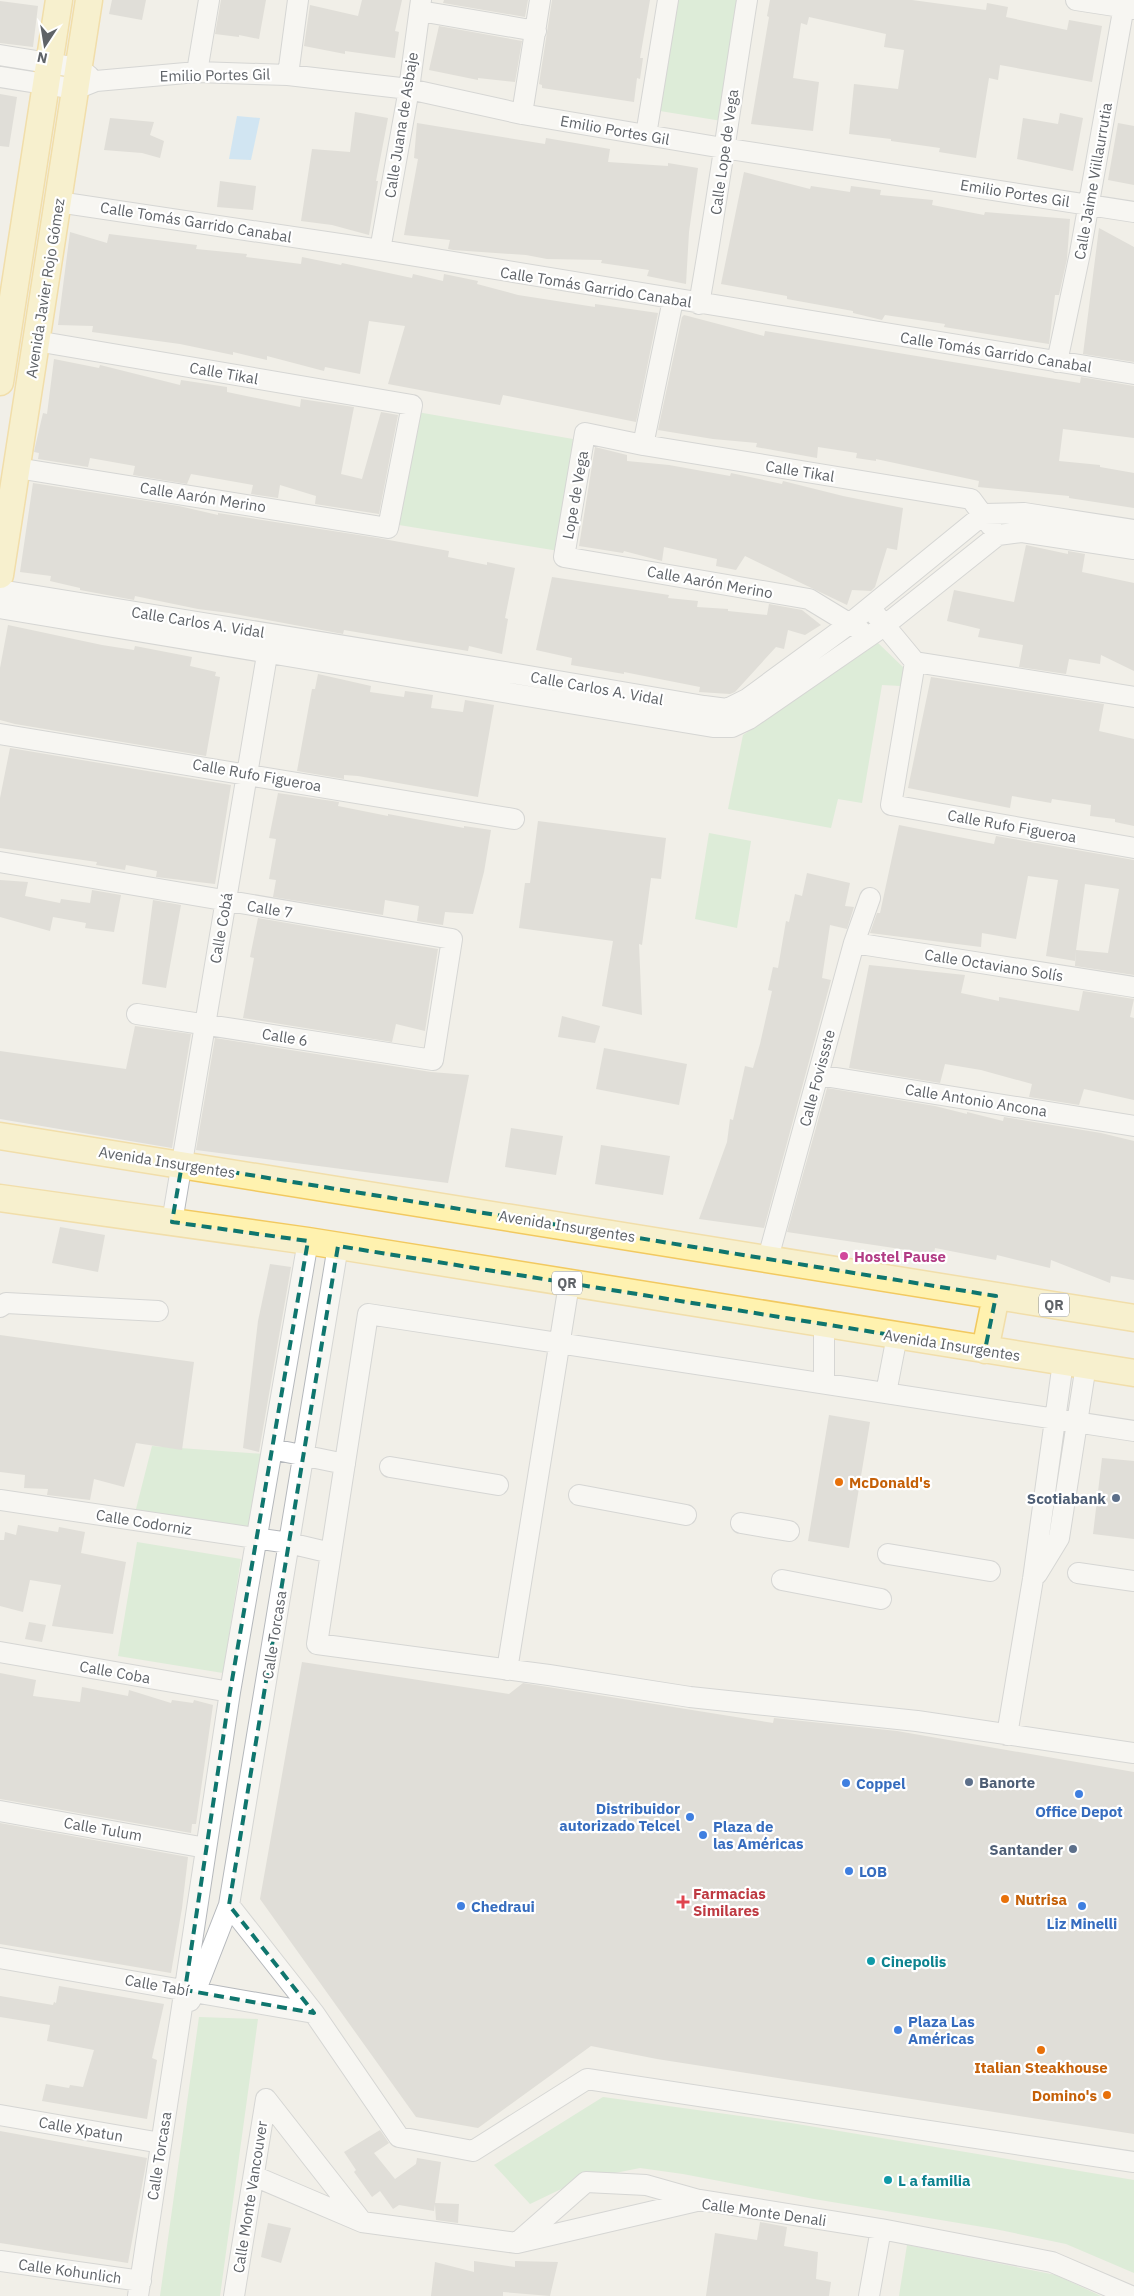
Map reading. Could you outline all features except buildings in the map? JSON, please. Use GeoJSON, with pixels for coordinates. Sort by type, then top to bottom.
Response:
{"type":"FeatureCollection","features":[{"type":"Feature","properties":{"kind":"main road","name":"Avenida Javier Rojo Gómez"},"geometry":{"type":"LineString","coordinates":[[0,382],[59,0]]}},
{"type":"Feature","properties":{"kind":"main road","name":"Avenida Javier Rojo Gómez"},"geometry":{"type":"LineString","coordinates":[[0,575],[58,202],[83,79],[89,0]]}},
{"type":"Feature","properties":{"kind":"main road","name":"Avenida Insurgentes"},"geometry":{"type":"LineString","coordinates":[[0,1136],[1134,1318]]}},
{"type":"Feature","properties":{"kind":"main road","name":"Avenida Insurgentes"},"geometry":{"type":"LineString","coordinates":[[0,1198],[308,1241],[1134,1373]]}},
{"type":"Feature","properties":{"kind":"main road"},"geometry":{"type":"LineString","coordinates":[[985,1350],[996,1296]]}},
{"type":"Feature","properties":{"kind":"street"},"geometry":{"type":"LineString","coordinates":[[198,72],[209,0]]}},
{"type":"Feature","properties":{"kind":"street"},"geometry":{"type":"LineString","coordinates":[[288,75],[298,0]]}},
{"type":"Feature","properties":{"kind":"street"},"geometry":{"type":"LineString","coordinates":[[522,114],[540,0]]}},
{"type":"Feature","properties":{"kind":"street"},"geometry":{"type":"LineString","coordinates":[[646,134],[668,0]]}},
{"type":"Feature","properties":{"kind":"street","name":"Calle Lope de Vega"},"geometry":{"type":"LineString","coordinates":[[699,304],[720,188],[723,148],[747,0]]}},
{"type":"Feature","properties":{"kind":"street"},"geometry":{"type":"LineString","coordinates":[[1076,0],[1128,6]]}},
{"type":"Feature","properties":{"kind":"street"},"geometry":{"type":"LineString","coordinates":[[420,5],[536,31]]}},
{"type":"Feature","properties":{"kind":"street","name":"Calle Juana de Asbaje"},"geometry":{"type":"LineString","coordinates":[[380,250],[409,89],[420,5]]}},
{"type":"Feature","properties":{"kind":"street","name":"Calle Jaime Viillaurrutia"},"geometry":{"type":"LineString","coordinates":[[1057,362],[1128,6]]}},
{"type":"Feature","properties":{"kind":"street"},"geometry":{"type":"LineString","coordinates":[[0,55],[48,74]]}},
{"type":"Feature","properties":{"kind":"street","name":"Emilio Portes Gil"},"geometry":{"type":"LineString","coordinates":[[48,74],[83,79],[198,72],[288,75],[409,89],[522,114],[723,148],[1134,212]]}},
{"type":"Feature","properties":{"kind":"street"},"geometry":{"type":"LineString","coordinates":[[0,77],[48,74]]}},
{"type":"Feature","properties":{"kind":"street","name":"Calle Tomás Garrido Canabal"},"geometry":{"type":"LineString","coordinates":[[58,202],[380,250],[673,300],[1134,374]]}},
{"type":"Feature","properties":{"kind":"street"},"geometry":{"type":"LineString","coordinates":[[643,445],[673,300]]}},
{"type":"Feature","properties":{"kind":"street","name":"Calle Tikal"},"geometry":{"type":"LineString","coordinates":[[36,341],[412,405],[388,528]]}},
{"type":"Feature","properties":{"kind":"street","name":"Calle Tikal"},"geometry":{"type":"LineString","coordinates":[[585,433],[643,445],[971,499],[984,514],[998,536]]}},
{"type":"Feature","properties":{"kind":"street","name":"Lope de Vega"},"geometry":{"type":"LineString","coordinates":[[564,557],[585,433]]}},
{"type":"Feature","properties":{"kind":"street","name":"Calle Aarón Merino"},"geometry":{"type":"LineString","coordinates":[[17,468],[388,528]]}},
{"type":"Feature","properties":{"kind":"street"},"geometry":{"type":"LineString","coordinates":[[984,514],[1024,513],[1134,530]]}},
{"type":"Feature","properties":{"kind":"street","name":"Calle Carlos A. Vidal"},"geometry":{"type":"LineString","coordinates":[[0,590],[727,709],[747,699],[848,625],[984,514]]}},
{"type":"Feature","properties":{"kind":"street","name":"Calle Carlos A. Vidal"},"geometry":{"type":"LineString","coordinates":[[0,608],[267,654],[713,727],[732,728],[749,719],[877,631],[998,536],[1022,532],[1134,549]]}},
{"type":"Feature","properties":{"kind":"street","name":"Calle Aarón Merino"},"geometry":{"type":"LineString","coordinates":[[564,557],[809,599],[848,625],[877,631]]}},
{"type":"Feature","properties":{"kind":"street"},"geometry":{"type":"LineString","coordinates":[[870,607],[877,631],[915,662],[1134,698]]}},
{"type":"Feature","properties":{"kind":"street","name":"Calle Cobá"},"geometry":{"type":"LineString","coordinates":[[172,1222],[270,634]]}},
{"type":"Feature","properties":{"kind":"street","name":"Calle Rufo Figueroa"},"geometry":{"type":"LineString","coordinates":[[915,662],[890,805],[1134,848]]}},
{"type":"Feature","properties":{"kind":"street","name":"Calle Rufo Figueroa"},"geometry":{"type":"LineString","coordinates":[[0,734],[247,773],[514,819]]}},
{"type":"Feature","properties":{"kind":"street","name":"Calle 7"},"geometry":{"type":"LineString","coordinates":[[0,862],[452,939],[433,1060]]}},
{"type":"Feature","properties":{"kind":"street","name":"Calle Fovissste"},"geometry":{"type":"LineString","coordinates":[[768,1258],[854,943],[870,898]]}},
{"type":"Feature","properties":{"kind":"street","name":"Calle Octaviano Solís"},"geometry":{"type":"LineString","coordinates":[[854,943],[1134,987]]}},
{"type":"Feature","properties":{"kind":"street","name":"Calle 6"},"geometry":{"type":"LineString","coordinates":[[137,1014],[433,1060]]}},
{"type":"Feature","properties":{"kind":"street","name":"Calle Antonio Ancona"},"geometry":{"type":"LineString","coordinates":[[818,1075],[1134,1126]]}},
{"type":"Feature","properties":{"kind":"street","name":"Calle Torcasa"},"geometry":{"type":"LineString","coordinates":[[190,1991],[206,1848],[230,1692],[308,1241]]}},
{"type":"Feature","properties":{"kind":"street","name":"Calle Torcasa"},"geometry":{"type":"LineString","coordinates":[[139,2289],[181,2016],[190,1991],[229,1905],[338,1246]]}},
{"type":"Feature","properties":{"kind":"street"},"geometry":{"type":"LineString","coordinates":[[507,1670],[569,1284]]}},
{"type":"Feature","properties":{"kind":"street"},"geometry":{"type":"LineString","coordinates":[[0,1307],[6,1302],[158,1311]]}},
{"type":"Feature","properties":{"kind":"street"},"geometry":{"type":"LineString","coordinates":[[1134,1431],[368,1314],[317,1644],[690,1697],[847,1712],[1134,1754]]}},
{"type":"Feature","properties":{"kind":"street"},"geometry":{"type":"LineString","coordinates":[[824,1324],[824,1383]]}},
{"type":"Feature","properties":{"kind":"street"},"geometry":{"type":"LineString","coordinates":[[886,1393],[897,1336]]}},
{"type":"Feature","properties":{"kind":"street"},"geometry":{"type":"LineString","coordinates":[[1007,1735],[1033,1579],[1055,1418],[1074,1364]]}},
{"type":"Feature","properties":{"kind":"street"},"geometry":{"type":"LineString","coordinates":[[1033,1579],[1060,1538],[1077,1422],[1074,1364]]}},
{"type":"Feature","properties":{"kind":"street"},"geometry":{"type":"LineString","coordinates":[[272,1449],[303,1457],[345,1464]]}},
{"type":"Feature","properties":{"kind":"street"},"geometry":{"type":"LineString","coordinates":[[390,1467],[498,1484]]}},
{"type":"Feature","properties":{"kind":"street"},"geometry":{"type":"LineString","coordinates":[[578,1495],[686,1515]]}},
{"type":"Feature","properties":{"kind":"street","name":"Calle Codorniz"},"geometry":{"type":"LineString","coordinates":[[0,1500],[257,1539],[289,1542],[331,1553]]}},
{"type":"Feature","properties":{"kind":"street"},"geometry":{"type":"LineString","coordinates":[[742,1523],[789,1531]]}},
{"type":"Feature","properties":{"kind":"street"},"geometry":{"type":"LineString","coordinates":[[888,1554],[990,1571]]}},
{"type":"Feature","properties":{"kind":"street"},"geometry":{"type":"LineString","coordinates":[[1078,1572],[1134,1582]]}},
{"type":"Feature","properties":{"kind":"street"},"geometry":{"type":"LineString","coordinates":[[782,1580],[881,1599]]}},
{"type":"Feature","properties":{"kind":"street","name":"Calle Coba"},"geometry":{"type":"LineString","coordinates":[[0,1652],[230,1692]]}},
{"type":"Feature","properties":{"kind":"street","name":"Calle Tulum"},"geometry":{"type":"LineString","coordinates":[[0,1811],[206,1848]]}},
{"type":"Feature","properties":{"kind":"street"},"geometry":{"type":"LineString","coordinates":[[229,1905],[314,2013],[399,2138],[473,2151],[587,2079],[1134,2162]]}},
{"type":"Feature","properties":{"kind":"street","name":"Calle Tabí"},"geometry":{"type":"LineString","coordinates":[[0,1958],[314,2013]]}},
{"type":"Feature","properties":{"kind":"street","name":"Calle Monte Vancouver"},"geometry":{"type":"LineString","coordinates":[[234,2296],[266,2099],[362,2222]]}},
{"type":"Feature","properties":{"kind":"street","name":"Calle Xpatun"},"geometry":{"type":"LineString","coordinates":[[0,2115],[161,2143]]}},
{"type":"Feature","properties":{"kind":"street","name":"Calle Monte Denali"},"geometry":{"type":"LineString","coordinates":[[254,2176],[362,2222],[517,2243],[701,2200],[881,2229],[1052,2262],[1131,2296]]}},
{"type":"Feature","properties":{"kind":"street"},"geometry":{"type":"LineString","coordinates":[[517,2243],[586,2182],[646,2185],[701,2200]]}},
{"type":"Feature","properties":{"kind":"street"},"geometry":{"type":"LineString","coordinates":[[869,2296],[881,2229]]}},
{"type":"Feature","properties":{"kind":"street","name":"Calle Kohunlich"},"geometry":{"type":"LineString","coordinates":[[0,2261],[139,2289]]}},
{"type":"Feature","properties":{"kind":"highlighted area"},"geometry":{"type":"Polygon","coordinates":[[[182,1164],[996,1296],[985,1350],[338,1246],[229,1905],[314,2013],[185,1990],[230,1692],[308,1241],[172,1222],[182,1164]]]}},
{"type":"Feature","properties":{"kind":"green space"},"geometry":{"type":"Polygon","coordinates":[[[678,0],[739,0],[722,121],[660,111],[678,0]]]}},
{"type":"Feature","properties":{"kind":"green space"},"geometry":{"type":"Polygon","coordinates":[[[417,412],[573,439],[559,551],[399,525],[417,412]]]}},
{"type":"Feature","properties":{"kind":"green space"},"geometry":{"type":"Polygon","coordinates":[[[878,643],[905,669],[901,686],[882,685],[862,803],[838,799],[831,828],[728,809],[743,735],[878,643]]]}},
{"type":"Feature","properties":{"kind":"green space"},"geometry":{"type":"Polygon","coordinates":[[[709,833],[751,841],[737,928],[695,919],[709,833]]]}},
{"type":"Feature","properties":{"kind":"green space"},"geometry":{"type":"Polygon","coordinates":[[[152,1446],[264,1454],[249,1530],[135,1513],[152,1446]]]}},
{"type":"Feature","properties":{"kind":"green space"},"geometry":{"type":"Polygon","coordinates":[[[137,1542],[241,1559],[223,1673],[118,1656],[137,1542]]]}},
{"type":"Feature","properties":{"kind":"green space"},"geometry":{"type":"Polygon","coordinates":[[[199,2017],[258,2019],[220,2296],[160,2296],[199,2017]]]}},
{"type":"Feature","properties":{"kind":"green space"},"geometry":{"type":"Polygon","coordinates":[[[603,2097],[791,2123],[1134,2180],[1134,2273],[1066,2244],[995,2229],[640,2168],[580,2180],[530,2204],[494,2165],[603,2097]]]}},
{"type":"Feature","properties":{"kind":"green space"},"geometry":{"type":"Polygon","coordinates":[[[907,2245],[1056,2275],[1101,2296],[899,2296],[907,2245]]]}},
{"type":"Feature","properties":{"kind":"water"},"geometry":{"type":"Polygon","coordinates":[[[237,116],[260,118],[251,160],[229,159],[237,116]]]}},
{"type":"Feature","properties":{"kind":"place","name":"Hostel Pause"},"geometry":{"type":"Point","coordinates":[844,1256]}},
{"type":"Feature","properties":{"kind":"place","name":"McDonald's"},"geometry":{"type":"Point","coordinates":[839,1482]}},
{"type":"Feature","properties":{"kind":"place","name":"Scotiabank"},"geometry":{"type":"Point","coordinates":[1116,1498]}},
{"type":"Feature","properties":{"kind":"place","name":"Banorte"},"geometry":{"type":"Point","coordinates":[969,1782]}},
{"type":"Feature","properties":{"kind":"place","name":"Coppel"},"geometry":{"type":"Point","coordinates":[846,1783]}},
{"type":"Feature","properties":{"kind":"place","name":"Office Depot"},"geometry":{"type":"Point","coordinates":[1079,1794]}},
{"type":"Feature","properties":{"kind":"place","name":"Distribuidor autorizado Telcel"},"geometry":{"type":"Point","coordinates":[690,1817]}},
{"type":"Feature","properties":{"kind":"place","name":"Plaza de las Américas"},"geometry":{"type":"Point","coordinates":[703,1835]}},
{"type":"Feature","properties":{"kind":"place","name":"Santander"},"geometry":{"type":"Point","coordinates":[1073,1849]}},
{"type":"Feature","properties":{"kind":"place","name":"LOB"},"geometry":{"type":"Point","coordinates":[849,1871]}},
{"type":"Feature","properties":{"kind":"place","name":"Nutrisa"},"geometry":{"type":"Point","coordinates":[1005,1899]}},
{"type":"Feature","properties":{"kind":"place","name":"Farmacias Similares"},"geometry":{"type":"Point","coordinates":[683,1902]}},
{"type":"Feature","properties":{"kind":"place","name":"Chedraui"},"geometry":{"type":"Point","coordinates":[461,1906]}},
{"type":"Feature","properties":{"kind":"place","name":"Liz Minelli"},"geometry":{"type":"Point","coordinates":[1082,1906]}},
{"type":"Feature","properties":{"kind":"place","name":"Cinepolis"},"geometry":{"type":"Point","coordinates":[871,1961]}},
{"type":"Feature","properties":{"kind":"place","name":"Plaza Las Américas"},"geometry":{"type":"Point","coordinates":[898,2030]}},
{"type":"Feature","properties":{"kind":"place","name":"Italian Steakhouse"},"geometry":{"type":"Point","coordinates":[1041,2050]}},
{"type":"Feature","properties":{"kind":"place","name":"Domino's"},"geometry":{"type":"Point","coordinates":[1107,2095]}},
{"type":"Feature","properties":{"kind":"place","name":"L a familia"},"geometry":{"type":"Point","coordinates":[888,2180]}}]}
